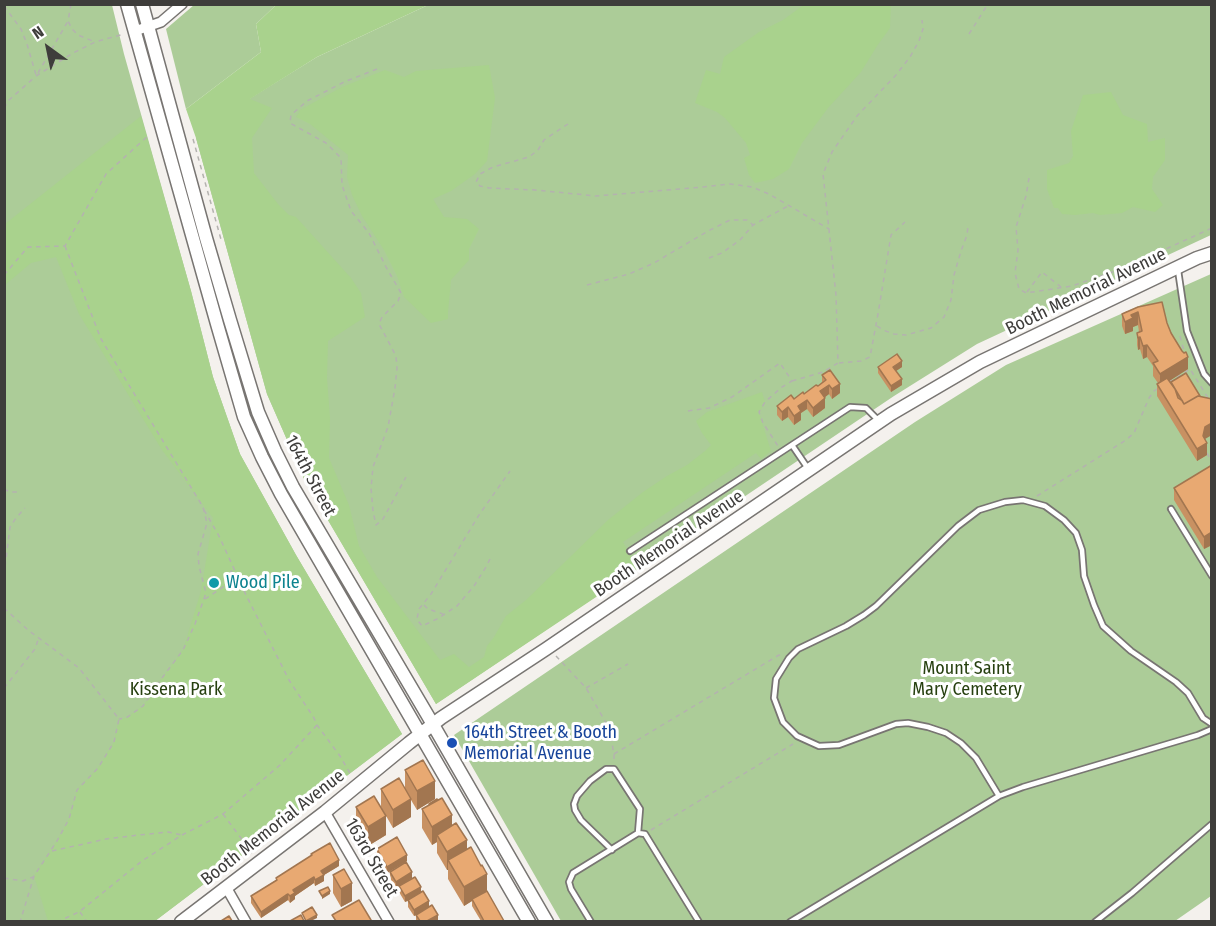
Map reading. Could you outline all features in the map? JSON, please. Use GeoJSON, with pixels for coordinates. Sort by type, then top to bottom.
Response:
{"type":"FeatureCollection","features":[{"type":"Feature","properties":{"kind":"street","name":"164th Street"},"geometry":{"type":"LineString","coordinates":[[127,4],[129,33],[244,417],[281,494],[529,921]]}},
{"type":"Feature","properties":{"kind":"street","name":"164th Street"},"geometry":{"type":"LineString","coordinates":[[142,4],[206,238],[258,412],[275,451],[293,487],[546,921]]}},
{"type":"Feature","properties":{"kind":"street"},"geometry":{"type":"LineString","coordinates":[[129,33],[161,22],[182,4]]}},
{"type":"Feature","properties":{"kind":"street","name":"Booth Memorial Avenue"},"geometry":{"type":"LineString","coordinates":[[181,921],[325,812],[433,725],[880,422],[980,362],[1212,253]]}},
{"type":"Feature","properties":{"kind":"street","name":"163rd Street"},"geometry":{"type":"LineString","coordinates":[[325,812],[388,921]]}},
{"type":"Feature","properties":{"kind":"street"},"geometry":{"type":"LineString","coordinates":[[226,887],[246,921]]}},
{"type":"Feature","properties":{"kind":"lane"},"geometry":{"type":"LineString","coordinates":[[1177,268],[1186,331],[1204,374],[1212,383]]}},
{"type":"Feature","properties":{"kind":"lane"},"geometry":{"type":"LineString","coordinates":[[630,551],[850,407],[866,408],[880,422]]}},
{"type":"Feature","properties":{"kind":"lane"},"geometry":{"type":"LineString","coordinates":[[792,445],[809,470]]}},
{"type":"Feature","properties":{"kind":"lane"},"geometry":{"type":"LineString","coordinates":[[999,796],[976,758],[961,743],[946,734],[908,723],[896,724],[839,745],[819,746],[797,736],[783,722],[774,698],[776,679],[789,658],[798,649],[846,627],[876,606],[958,526],[979,510],[1005,502],[1023,500],[1045,506],[1064,520],[1077,533],[1082,550],[1084,576],[1103,626],[1131,651],[1176,682],[1188,693],[1203,718],[1212,724]]}},
{"type":"Feature","properties":{"kind":"lane"},"geometry":{"type":"LineString","coordinates":[[1171,509],[1212,576]]}},
{"type":"Feature","properties":{"kind":"lane"},"geometry":{"type":"LineString","coordinates":[[790,921],[999,796],[1212,729]]}},
{"type":"Feature","properties":{"kind":"lane"},"geometry":{"type":"LineString","coordinates":[[612,850],[580,820],[574,804],[577,796],[590,781],[606,769],[614,769],[640,810],[638,832]]}},
{"type":"Feature","properties":{"kind":"lane"},"geometry":{"type":"LineString","coordinates":[[1095,921],[1132,893],[1212,824]]}},
{"type":"Feature","properties":{"kind":"lane"},"geometry":{"type":"LineString","coordinates":[[638,832],[645,834],[699,921]]}},
{"type":"Feature","properties":{"kind":"lane"},"geometry":{"type":"LineString","coordinates":[[591,921],[571,889],[569,882],[573,873],[638,832]]}},
{"type":"Feature","properties":{"kind":"path"},"geometry":{"type":"LineString","coordinates":[[36,76],[68,21],[71,4]]}},
{"type":"Feature","properties":{"kind":"path"},"geometry":{"type":"LineString","coordinates":[[969,34],[988,4]]}},
{"type":"Feature","properties":{"kind":"path"},"geometry":{"type":"LineString","coordinates":[[4,6],[24,36],[36,76]]}},
{"type":"Feature","properties":{"kind":"path"},"geometry":{"type":"LineString","coordinates":[[838,363],[836,295],[823,174],[831,153],[857,116],[910,57],[923,29],[922,20]]}},
{"type":"Feature","properties":{"kind":"path"},"geometry":{"type":"LineString","coordinates":[[68,21],[78,35],[94,42]]}},
{"type":"Feature","properties":{"kind":"path"},"geometry":{"type":"LineString","coordinates":[[4,108],[9,100],[36,76],[64,58],[94,42],[129,33]]}},
{"type":"Feature","properties":{"kind":"path"},"geometry":{"type":"LineString","coordinates":[[377,69],[344,82],[307,101],[291,115],[290,123],[326,143],[341,158],[342,185],[351,211],[369,232],[400,292],[398,301],[382,317],[379,324],[396,356],[397,368],[388,427],[373,467],[372,499],[376,525],[382,519],[406,477]]}},
{"type":"Feature","properties":{"kind":"path"},"geometry":{"type":"LineString","coordinates":[[4,100],[9,100]]}},
{"type":"Feature","properties":{"kind":"path"},"geometry":{"type":"LineString","coordinates":[[568,124],[544,140],[530,157],[493,167],[480,174],[476,182],[480,186],[489,188],[596,196],[730,184],[752,187],[769,194],[829,229]]}},
{"type":"Feature","properties":{"kind":"path"},"geometry":{"type":"LineString","coordinates":[[65,246],[106,174],[149,135]]}},
{"type":"Feature","properties":{"kind":"path"},"geometry":{"type":"LineString","coordinates":[[193,139],[222,243]]}},
{"type":"Feature","properties":{"kind":"path"},"geometry":{"type":"LineString","coordinates":[[1029,178],[1016,227],[1018,250],[1015,273],[1019,289],[1026,293],[1072,286],[1124,268],[1212,228]]}},
{"type":"Feature","properties":{"kind":"path"},"geometry":{"type":"LineString","coordinates":[[709,258],[722,253],[740,240],[753,225],[789,206]]}},
{"type":"Feature","properties":{"kind":"path"},"geometry":{"type":"LineString","coordinates":[[587,285],[629,274],[654,263],[730,220],[747,220],[753,225]]}},
{"type":"Feature","properties":{"kind":"path"},"geometry":{"type":"LineString","coordinates":[[782,452],[763,423],[759,412],[765,402],[792,381],[823,372],[838,363],[861,361],[870,357],[891,234],[905,222]]}},
{"type":"Feature","properties":{"kind":"path"},"geometry":{"type":"LineString","coordinates":[[876,326],[894,334],[906,335],[931,328],[944,317],[951,300],[954,275],[968,226]]}},
{"type":"Feature","properties":{"kind":"path"},"geometry":{"type":"LineString","coordinates":[[4,275],[28,247],[65,246]]}},
{"type":"Feature","properties":{"kind":"path"},"geometry":{"type":"LineString","coordinates":[[65,246],[101,339],[203,507],[289,680],[351,776]]}},
{"type":"Feature","properties":{"kind":"path"},"geometry":{"type":"LineString","coordinates":[[1026,293],[1042,272],[1062,288]]}},
{"type":"Feature","properties":{"kind":"path"},"geometry":{"type":"LineString","coordinates":[[1186,331],[1179,333],[1186,358]]}},
{"type":"Feature","properties":{"kind":"path"},"geometry":{"type":"LineString","coordinates":[[688,411],[709,408],[732,397],[780,363],[792,381]]}},
{"type":"Feature","properties":{"kind":"path"},"geometry":{"type":"LineString","coordinates":[[1029,501],[1126,440],[1134,433],[1154,391],[1190,369],[1212,402]]}},
{"type":"Feature","properties":{"kind":"path"},"geometry":{"type":"LineString","coordinates":[[1207,452],[1212,463]]}},
{"type":"Feature","properties":{"kind":"path"},"geometry":{"type":"LineString","coordinates":[[490,559],[474,586],[457,606],[422,626],[417,619],[419,609],[510,471]]}},
{"type":"Feature","properties":{"kind":"path"},"geometry":{"type":"LineString","coordinates":[[4,489],[19,492]]}},
{"type":"Feature","properties":{"kind":"path"},"geometry":{"type":"LineString","coordinates":[[119,719],[126,718],[143,706],[183,650],[195,624],[206,593],[198,554],[207,523],[203,507]]}},
{"type":"Feature","properties":{"kind":"path"},"geometry":{"type":"LineString","coordinates":[[4,575],[10,527],[25,508]]}},
{"type":"Feature","properties":{"kind":"path"},"geometry":{"type":"LineString","coordinates":[[203,600],[223,587],[234,567]]}},
{"type":"Feature","properties":{"kind":"path"},"geometry":{"type":"LineString","coordinates":[[423,604],[428,609],[443,614]]}},
{"type":"Feature","properties":{"kind":"path"},"geometry":{"type":"LineString","coordinates":[[4,608],[38,638],[79,668],[119,719]]}},
{"type":"Feature","properties":{"kind":"path"},"geometry":{"type":"LineString","coordinates":[[4,688],[35,649],[38,638]]}},
{"type":"Feature","properties":{"kind":"path"},"geometry":{"type":"LineString","coordinates":[[556,655],[586,688],[609,729],[614,754],[614,769]]}},
{"type":"Feature","properties":{"kind":"path"},"geometry":{"type":"LineString","coordinates":[[614,754],[779,655],[789,658]]}},
{"type":"Feature","properties":{"kind":"path"},"geometry":{"type":"LineString","coordinates":[[586,688],[628,664]]}},
{"type":"Feature","properties":{"kind":"path"},"geometry":{"type":"LineString","coordinates":[[20,921],[33,876],[51,851],[69,819],[77,790],[98,768],[114,742],[119,719]]}},
{"type":"Feature","properties":{"kind":"path"},"geometry":{"type":"LineString","coordinates":[[57,921],[79,912],[142,861],[182,835],[223,813],[280,765],[317,725]]}},
{"type":"Feature","properties":{"kind":"path"},"geometry":{"type":"LineString","coordinates":[[645,834],[802,739]]}},
{"type":"Feature","properties":{"kind":"path"},"geometry":{"type":"LineString","coordinates":[[223,813],[252,853]]}},
{"type":"Feature","properties":{"kind":"path"},"geometry":{"type":"LineString","coordinates":[[51,851],[106,839],[168,832],[182,835]]}},
{"type":"Feature","properties":{"kind":"path"},"geometry":{"type":"LineString","coordinates":[[4,878],[23,881],[33,876]]}},
{"type":"Feature","properties":{"kind":"path"},"geometry":{"type":"LineString","coordinates":[[79,912],[87,921]]}},
{"type":"Feature","properties":{"kind":"green space"},"geometry":{"type":"Polygon","coordinates":[[[805,4],[891,5],[890,28],[861,72],[828,108],[802,143],[789,169],[773,179],[755,183],[749,175],[744,158],[750,155],[746,143],[725,118],[695,103],[706,70],[720,74],[724,57],[805,4]]]}},
{"type":"Feature","properties":{"kind":"green space","name":"Kissena Park"},"geometry":{"type":"Polygon","coordinates":[[[5,5],[112,5],[213,377],[240,454],[296,555],[402,734],[155,921],[5,922],[5,5]]]}},
{"type":"Feature","properties":{"kind":"green space"},"geometry":{"type":"Polygon","coordinates":[[[194,5],[276,5],[256,24],[261,52],[186,109],[166,29],[194,5]]]}},
{"type":"Feature","properties":{"kind":"green space"},"geometry":{"type":"Polygon","coordinates":[[[276,5],[428,5],[317,57],[250,99],[272,108],[252,138],[254,173],[278,204],[289,215],[296,217],[351,278],[361,293],[365,317],[328,341],[329,458],[349,505],[359,546],[377,577],[440,660],[454,654],[469,667],[484,657],[487,646],[506,616],[526,600],[608,520],[643,492],[687,465],[711,445],[696,421],[707,412],[762,392],[765,402],[759,413],[771,451],[761,459],[756,453],[623,542],[638,569],[436,704],[305,481],[267,394],[186,109],[261,52],[256,24],[276,5]]]}},
{"type":"Feature","properties":{"kind":"green space"},"geometry":{"type":"Polygon","coordinates":[[[428,5],[1211,5],[1211,235],[977,344],[894,396],[436,704],[305,481],[267,394],[196,138],[249,99],[317,57],[428,5]]]}},
{"type":"Feature","properties":{"kind":"green space"},"geometry":{"type":"Polygon","coordinates":[[[489,65],[495,98],[487,161],[475,174],[451,191],[433,199],[444,217],[467,219],[479,229],[469,249],[469,260],[451,280],[448,319],[431,323],[404,297],[384,250],[362,216],[347,177],[348,155],[310,124],[296,117],[300,110],[342,87],[385,70],[404,77],[416,71],[489,65]]]}},
{"type":"Feature","properties":{"kind":"green space"},"geometry":{"type":"Polygon","coordinates":[[[1111,92],[1123,115],[1147,124],[1148,142],[1165,138],[1165,160],[1153,177],[1152,189],[1163,205],[1155,212],[1133,207],[1122,213],[1062,214],[1058,208],[1054,208],[1047,189],[1047,170],[1069,163],[1073,156],[1071,131],[1083,95],[1111,92]]]}},
{"type":"Feature","properties":{"kind":"green space"},"geometry":{"type":"Polygon","coordinates":[[[141,116],[213,377],[240,454],[296,555],[402,734],[155,921],[48,921],[34,876],[69,819],[77,790],[98,768],[114,742],[119,719],[126,718],[143,706],[183,650],[201,591],[213,518],[162,450],[79,314],[56,257],[31,263],[5,285],[5,224],[141,116]]]}},
{"type":"Feature","properties":{"kind":"green space","name":"Mount Saint Mary Cemetery"},"geometry":{"type":"Polygon","coordinates":[[[1211,274],[1211,896],[1175,921],[561,921],[454,735],[915,422],[1006,365],[1211,274]]]}},
{"type":"Feature","properties":{"kind":"building"},"geometry":{"type":"Polygon","coordinates":[[[1162,302],[1171,333],[1188,357],[1160,374],[1153,363],[1158,361],[1147,345],[1143,346],[1140,337],[1138,338],[1137,333],[1142,331],[1138,312],[1131,315],[1133,318],[1125,322],[1122,314],[1138,307],[1162,302]]]}},
{"type":"Feature","properties":{"kind":"building"},"geometry":{"type":"Polygon","coordinates":[[[897,354],[902,361],[893,367],[902,379],[891,386],[878,367],[897,354]]]}},
{"type":"Feature","properties":{"kind":"building"},"geometry":{"type":"Polygon","coordinates":[[[830,370],[840,384],[832,389],[829,385],[820,391],[825,398],[813,408],[807,400],[798,406],[801,411],[794,416],[788,407],[782,412],[777,406],[791,395],[794,399],[803,392],[804,394],[816,385],[818,386],[826,380],[822,375],[830,370]]]}},
{"type":"Feature","properties":{"kind":"building"},"geometry":{"type":"Polygon","coordinates":[[[1186,373],[1200,396],[1184,404],[1171,382],[1186,373]]]}},
{"type":"Feature","properties":{"kind":"building"},"geometry":{"type":"Polygon","coordinates":[[[1167,378],[1184,404],[1198,396],[1212,399],[1212,423],[1205,427],[1203,436],[1207,443],[1197,449],[1157,384],[1167,378]]]}},
{"type":"Feature","properties":{"kind":"building"},"geometry":{"type":"Polygon","coordinates":[[[1212,465],[1212,532],[1204,537],[1174,488],[1212,465]]]}},
{"type":"Feature","properties":{"kind":"building"},"geometry":{"type":"Polygon","coordinates":[[[423,760],[435,781],[417,791],[405,770],[423,760]]]}},
{"type":"Feature","properties":{"kind":"building"},"geometry":{"type":"Polygon","coordinates":[[[399,778],[411,799],[393,810],[381,789],[399,778]]]}},
{"type":"Feature","properties":{"kind":"building"},"geometry":{"type":"Polygon","coordinates":[[[374,796],[386,816],[368,827],[356,807],[374,796]]]}},
{"type":"Feature","properties":{"kind":"building"},"geometry":{"type":"Polygon","coordinates":[[[442,798],[452,815],[432,827],[422,809],[442,798]]]}},
{"type":"Feature","properties":{"kind":"building"},"geometry":{"type":"Polygon","coordinates":[[[456,823],[467,840],[447,852],[437,835],[456,823]]]}},
{"type":"Feature","properties":{"kind":"building"},"geometry":{"type":"Polygon","coordinates":[[[397,837],[407,855],[387,867],[377,849],[397,837]]]}},
{"type":"Feature","properties":{"kind":"building"},"geometry":{"type":"Polygon","coordinates":[[[330,843],[339,860],[321,871],[324,875],[315,880],[314,877],[293,890],[295,893],[290,896],[286,895],[261,912],[251,896],[330,843]]]}},
{"type":"Feature","properties":{"kind":"building"},"geometry":{"type":"Polygon","coordinates":[[[471,847],[487,874],[464,887],[448,860],[471,847]]]}},
{"type":"Feature","properties":{"kind":"building"},"geometry":{"type":"Polygon","coordinates":[[[406,862],[412,872],[396,882],[390,872],[406,862]]]}},
{"type":"Feature","properties":{"kind":"building"},"geometry":{"type":"Polygon","coordinates":[[[344,869],[352,883],[341,889],[333,875],[344,869]]]}},
{"type":"Feature","properties":{"kind":"building"},"geometry":{"type":"Polygon","coordinates":[[[415,877],[421,887],[405,896],[399,886],[415,877]]]}},
{"type":"Feature","properties":{"kind":"building"},"geometry":{"type":"Polygon","coordinates":[[[328,887],[330,891],[322,896],[319,891],[328,887]]]}},
{"type":"Feature","properties":{"kind":"building"},"geometry":{"type":"Polygon","coordinates":[[[423,891],[429,901],[414,910],[408,900],[423,891]]]}},
{"type":"Feature","properties":{"kind":"building"},"geometry":{"type":"Polygon","coordinates":[[[487,891],[504,921],[484,921],[472,899],[487,891]]]}},
{"type":"Feature","properties":{"kind":"building"},"geometry":{"type":"Polygon","coordinates":[[[359,900],[371,920],[336,921],[332,915],[359,900]]]}},
{"type":"Feature","properties":{"kind":"building"},"geometry":{"type":"Polygon","coordinates":[[[432,905],[438,915],[427,921],[420,921],[416,915],[432,905]]]}},
{"type":"Feature","properties":{"kind":"building"},"geometry":{"type":"Polygon","coordinates":[[[312,907],[317,915],[306,921],[302,913],[312,907]]]}},
{"type":"Feature","properties":{"kind":"building"},"geometry":{"type":"Polygon","coordinates":[[[301,915],[304,921],[290,921],[301,915]]]}},
{"type":"Feature","properties":{"kind":"building"},"geometry":{"type":"Polygon","coordinates":[[[229,916],[232,921],[221,921],[229,916]]]}},
{"type":"Feature","properties":{"kind":"place","name":"Wood Pile"},"geometry":{"type":"Point","coordinates":[214,583]}},
{"type":"Feature","properties":{"kind":"place","name":"164th Street & Booth Memorial Avenue"},"geometry":{"type":"Point","coordinates":[452,743]}}]}
